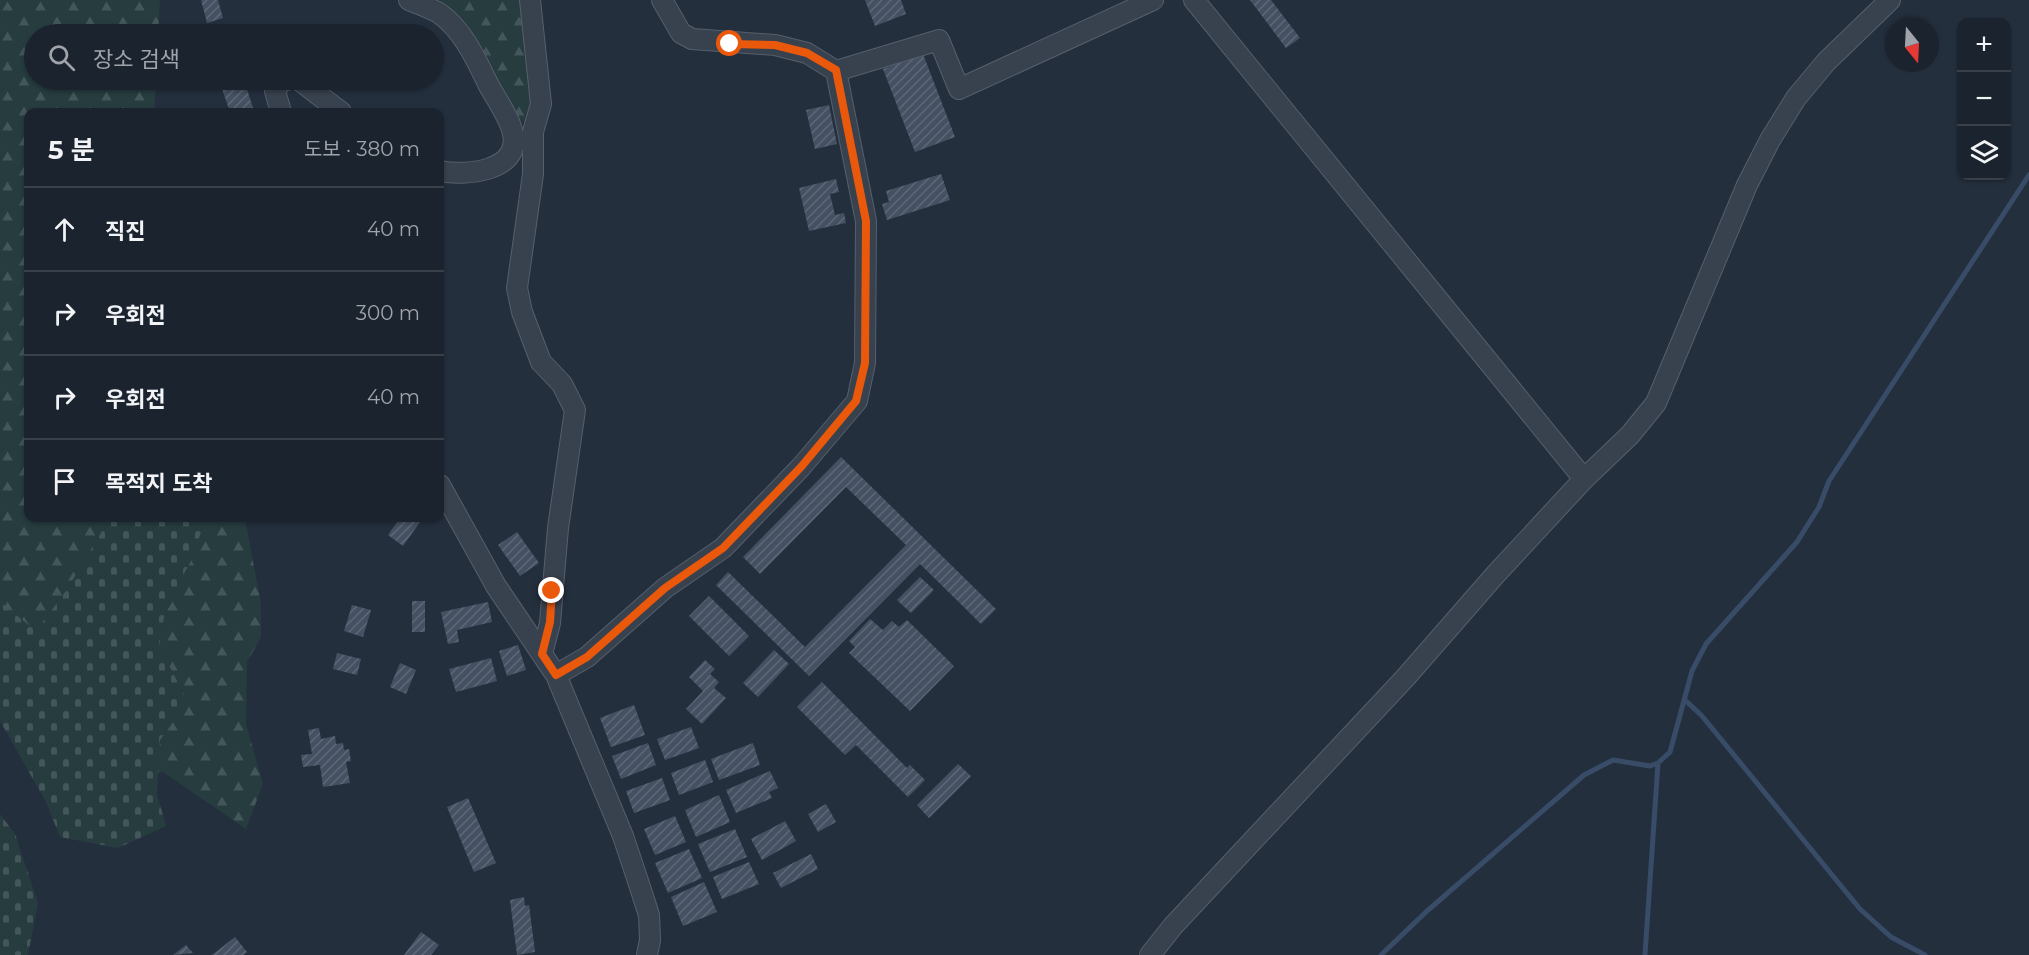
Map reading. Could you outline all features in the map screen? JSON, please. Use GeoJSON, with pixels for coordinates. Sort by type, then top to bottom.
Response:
{"type":"FeatureCollection","features":[{"type":"Feature","properties":{"kind":"street"},"geometry":{"type":"LineString","coordinates":[[409,0],[439,14],[467,42],[513,135],[511,153],[504,162],[485,170],[454,174],[444,172]]}},
{"type":"Feature","properties":{"kind":"street"},"geometry":{"type":"LineString","coordinates":[[530,0],[541,104],[533,132],[533,174],[517,288],[522,312],[541,362],[562,384],[575,410],[558,528],[550,622],[542,654]]}},
{"type":"Feature","properties":{"kind":"street"},"geometry":{"type":"LineString","coordinates":[[662,0],[681,33],[692,39],[775,45],[807,53],[836,70],[939,40],[959,89],[1154,0]]}},
{"type":"Feature","properties":{"kind":"street"},"geometry":{"type":"LineString","coordinates":[[1194,0],[1584,479]]}},
{"type":"Feature","properties":{"kind":"street"},"geometry":{"type":"LineString","coordinates":[[1150,955],[1173,926],[1398,686],[1495,575],[1584,479],[1630,435],[1656,403],[1747,185],[1770,140],[1796,98],[1826,62],[1890,0]]}},
{"type":"Feature","properties":{"kind":"street"},"geometry":{"type":"LineString","coordinates":[[556,675],[587,657],[665,588],[723,548],[801,467],[856,401],[865,363],[866,221],[836,70]]}},
{"type":"Feature","properties":{"kind":"street"},"geometry":{"type":"LineString","coordinates":[[276,90],[279,108]]}},
{"type":"Feature","properties":{"kind":"street"},"geometry":{"type":"LineString","coordinates":[[312,90],[336,108]]}},
{"type":"Feature","properties":{"kind":"street"},"geometry":{"type":"LineString","coordinates":[[444,492],[496,586],[556,675],[623,836],[638,881],[649,915],[650,940],[647,955]]}},
{"type":"Feature","properties":{"kind":"green space"},"geometry":{"type":"Polygon","coordinates":[[[0,0],[160,0],[159,24],[24,24],[24,90],[155,90],[154,108],[24,108],[24,522],[246,522],[261,604],[261,637],[247,662],[246,724],[263,784],[246,829],[163,772],[112,775],[0,661],[0,0]]]}},
{"type":"Feature","properties":{"kind":"green space"},"geometry":{"type":"Polygon","coordinates":[[[440,0],[522,0],[535,105],[530,118],[524,122],[516,117],[440,0]]]}},
{"type":"Feature","properties":{"kind":"green space"},"geometry":{"type":"Polygon","coordinates":[[[108,522],[205,522],[191,561],[166,606],[159,646],[188,702],[160,740],[157,794],[166,826],[118,848],[60,837],[46,802],[0,721],[0,602],[36,631],[66,591],[108,522]]]}},
{"type":"Feature","properties":{"kind":"green space"},"geometry":{"type":"Polygon","coordinates":[[[0,814],[15,834],[38,903],[28,955],[0,955],[0,814]]]}},
{"type":"Feature","properties":{"kind":"building"},"geometry":{"type":"Polygon","coordinates":[[[201,0],[218,0],[223,18],[207,23],[201,0]]]}},
{"type":"Feature","properties":{"kind":"building"},"geometry":{"type":"Polygon","coordinates":[[[865,0],[901,0],[906,14],[875,26],[865,0]]]}},
{"type":"Feature","properties":{"kind":"building"},"geometry":{"type":"Polygon","coordinates":[[[1250,0],[1271,0],[1300,38],[1286,48],[1250,0]]]}},
{"type":"Feature","properties":{"kind":"building"},"geometry":{"type":"Polygon","coordinates":[[[923,54],[955,137],[915,152],[883,69],[923,54]]]}},
{"type":"Feature","properties":{"kind":"building"},"geometry":{"type":"Polygon","coordinates":[[[222,90],[247,90],[253,108],[229,108],[222,90]]]}},
{"type":"Feature","properties":{"kind":"building"},"geometry":{"type":"Polygon","coordinates":[[[829,105],[837,144],[815,149],[806,110],[829,105]]]}},
{"type":"Feature","properties":{"kind":"building"},"geometry":{"type":"Polygon","coordinates":[[[941,174],[950,200],[887,220],[882,204],[889,202],[886,191],[941,174]]]}},
{"type":"Feature","properties":{"kind":"building"},"geometry":{"type":"Polygon","coordinates":[[[836,179],[839,192],[830,194],[835,215],[844,213],[846,223],[809,231],[799,188],[836,179]]]}},
{"type":"Feature","properties":{"kind":"building"},"geometry":{"type":"Polygon","coordinates":[[[841,457],[996,609],[981,624],[920,564],[809,676],[716,585],[728,572],[805,647],[906,545],[846,487],[760,574],[743,557],[841,457]]]}},
{"type":"Feature","properties":{"kind":"building"},"geometry":{"type":"Polygon","coordinates":[[[397,522],[420,522],[403,546],[388,535],[397,522]]]}},
{"type":"Feature","properties":{"kind":"building"},"geometry":{"type":"Polygon","coordinates":[[[517,532],[539,563],[520,576],[498,545],[517,532]]]}},
{"type":"Feature","properties":{"kind":"building"},"geometry":{"type":"Polygon","coordinates":[[[920,577],[934,590],[911,613],[897,600],[920,577]]]}},
{"type":"Feature","properties":{"kind":"building"},"geometry":{"type":"Polygon","coordinates":[[[709,596],[749,636],[729,656],[689,616],[709,596]]]}},
{"type":"Feature","properties":{"kind":"building"},"geometry":{"type":"Polygon","coordinates":[[[412,601],[425,601],[425,632],[412,632],[412,601]]]}},
{"type":"Feature","properties":{"kind":"building"},"geometry":{"type":"Polygon","coordinates":[[[488,602],[492,622],[457,630],[459,642],[448,644],[441,612],[488,602]]]}},
{"type":"Feature","properties":{"kind":"building"},"geometry":{"type":"Polygon","coordinates":[[[352,605],[371,610],[363,637],[344,631],[352,605]]]}},
{"type":"Feature","properties":{"kind":"building"},"geometry":{"type":"Polygon","coordinates":[[[870,619],[883,630],[892,621],[899,627],[907,620],[954,666],[910,711],[849,653],[855,647],[849,641],[870,619]]]}},
{"type":"Feature","properties":{"kind":"building"},"geometry":{"type":"Polygon","coordinates":[[[518,645],[526,670],[507,676],[499,651],[518,645]]]}},
{"type":"Feature","properties":{"kind":"building"},"geometry":{"type":"Polygon","coordinates":[[[774,650],[789,664],[758,697],[743,683],[774,650]]]}},
{"type":"Feature","properties":{"kind":"building"},"geometry":{"type":"Polygon","coordinates":[[[337,653],[361,659],[357,675],[333,669],[337,653]]]}},
{"type":"Feature","properties":{"kind":"building"},"geometry":{"type":"Polygon","coordinates":[[[491,658],[497,681],[456,692],[449,669],[491,658]]]}},
{"type":"Feature","properties":{"kind":"building"},"geometry":{"type":"Polygon","coordinates":[[[705,660],[715,669],[710,674],[719,682],[714,688],[726,698],[702,724],[686,709],[703,691],[689,677],[705,660]]]}},
{"type":"Feature","properties":{"kind":"building"},"geometry":{"type":"Polygon","coordinates":[[[400,663],[416,670],[406,694],[390,687],[400,663]]]}},
{"type":"Feature","properties":{"kind":"building"},"geometry":{"type":"Polygon","coordinates":[[[822,682],[907,768],[910,765],[925,780],[908,797],[856,745],[845,755],[797,707],[822,682]]]}},
{"type":"Feature","properties":{"kind":"building"},"geometry":{"type":"Polygon","coordinates":[[[634,705],[645,735],[611,747],[600,718],[634,705]]]}},
{"type":"Feature","properties":{"kind":"building"},"geometry":{"type":"Polygon","coordinates":[[[691,727],[699,748],[665,760],[657,739],[691,727]]]}},
{"type":"Feature","properties":{"kind":"building"},"geometry":{"type":"Polygon","coordinates":[[[319,728],[321,739],[335,736],[336,744],[343,743],[344,750],[349,749],[351,761],[346,762],[350,783],[323,787],[320,765],[303,767],[301,755],[312,754],[308,730],[319,728]]]}},
{"type":"Feature","properties":{"kind":"building"},"geometry":{"type":"Polygon","coordinates":[[[648,743],[656,765],[621,779],[612,756],[648,743]]]}},
{"type":"Feature","properties":{"kind":"building"},"geometry":{"type":"Polygon","coordinates":[[[753,743],[760,765],[719,780],[711,759],[753,743]]]}},
{"type":"Feature","properties":{"kind":"building"},"geometry":{"type":"Polygon","coordinates":[[[705,760],[713,782],[679,795],[671,773],[705,760]]]}},
{"type":"Feature","properties":{"kind":"building"},"geometry":{"type":"Polygon","coordinates":[[[958,764],[971,776],[929,818],[917,805],[958,764]]]}},
{"type":"Feature","properties":{"kind":"building"},"geometry":{"type":"Polygon","coordinates":[[[770,771],[778,788],[769,792],[772,798],[736,813],[726,790],[770,771]]]}},
{"type":"Feature","properties":{"kind":"building"},"geometry":{"type":"Polygon","coordinates":[[[662,778],[670,800],[634,813],[626,791],[662,778]]]}},
{"type":"Feature","properties":{"kind":"building"},"geometry":{"type":"Polygon","coordinates":[[[719,795],[730,822],[696,837],[685,810],[719,795]]]}},
{"type":"Feature","properties":{"kind":"building"},"geometry":{"type":"Polygon","coordinates":[[[468,798],[496,863],[474,872],[447,807],[468,798]]]}},
{"type":"Feature","properties":{"kind":"building"},"geometry":{"type":"Polygon","coordinates":[[[826,804],[836,822],[818,832],[808,814],[826,804]]]}},
{"type":"Feature","properties":{"kind":"building"},"geometry":{"type":"Polygon","coordinates":[[[675,816],[686,842],[655,855],[644,829],[675,816]]]}},
{"type":"Feature","properties":{"kind":"building"},"geometry":{"type":"Polygon","coordinates":[[[785,821],[796,841],[762,860],[751,839],[785,821]]]}},
{"type":"Feature","properties":{"kind":"building"},"geometry":{"type":"Polygon","coordinates":[[[735,829],[747,857],[710,872],[698,844],[735,829]]]}},
{"type":"Feature","properties":{"kind":"building"},"geometry":{"type":"Polygon","coordinates":[[[689,849],[702,878],[668,893],[655,863],[689,849]]]}},
{"type":"Feature","properties":{"kind":"building"},"geometry":{"type":"Polygon","coordinates":[[[811,854],[818,869],[781,888],[773,873],[811,854]]]}},
{"type":"Feature","properties":{"kind":"building"},"geometry":{"type":"Polygon","coordinates":[[[749,862],[759,884],[722,899],[713,877],[749,862]]]}},
{"type":"Feature","properties":{"kind":"building"},"geometry":{"type":"Polygon","coordinates":[[[704,882],[717,912],[683,926],[671,897],[704,882]]]}},
{"type":"Feature","properties":{"kind":"building"},"geometry":{"type":"Polygon","coordinates":[[[524,897],[525,906],[529,905],[535,952],[517,955],[510,900],[524,897]]]}},
{"type":"Feature","properties":{"kind":"building"},"geometry":{"type":"Polygon","coordinates":[[[421,932],[439,945],[431,955],[404,955],[421,932]]]}},
{"type":"Feature","properties":{"kind":"building"},"geometry":{"type":"Polygon","coordinates":[[[235,937],[247,952],[243,955],[212,955],[235,937]]]}},
{"type":"Feature","properties":{"kind":"building"},"geometry":{"type":"Polygon","coordinates":[[[186,945],[193,953],[173,955],[186,945]]]}},
{"type":"Feature","properties":{"kind":"waterway"},"geometry":{"type":"LineString","coordinates":[[1381,955],[1427,911],[1584,775],[1613,760],[1650,766],[1658,763],[1670,752],[1692,671],[1706,644],[1797,542],[1819,507],[1829,481],[2029,175]]}},
{"type":"Feature","properties":{"kind":"waterway"},"geometry":{"type":"LineString","coordinates":[[1685,700],[1702,716],[1860,909],[1891,937],[1925,955]]}},
{"type":"Feature","properties":{"kind":"waterway"},"geometry":{"type":"LineString","coordinates":[[1645,955],[1658,763]]}},
{"type":"Feature","properties":{"kind":"route"},"geometry":{"type":"LineString","coordinates":[[552,591],[550,622],[542,654],[556,675],[587,657],[624,627],[665,588],[723,548],[801,467],[856,401],[865,363],[866,221],[836,70],[807,53],[775,45],[730,44]]}}]}
